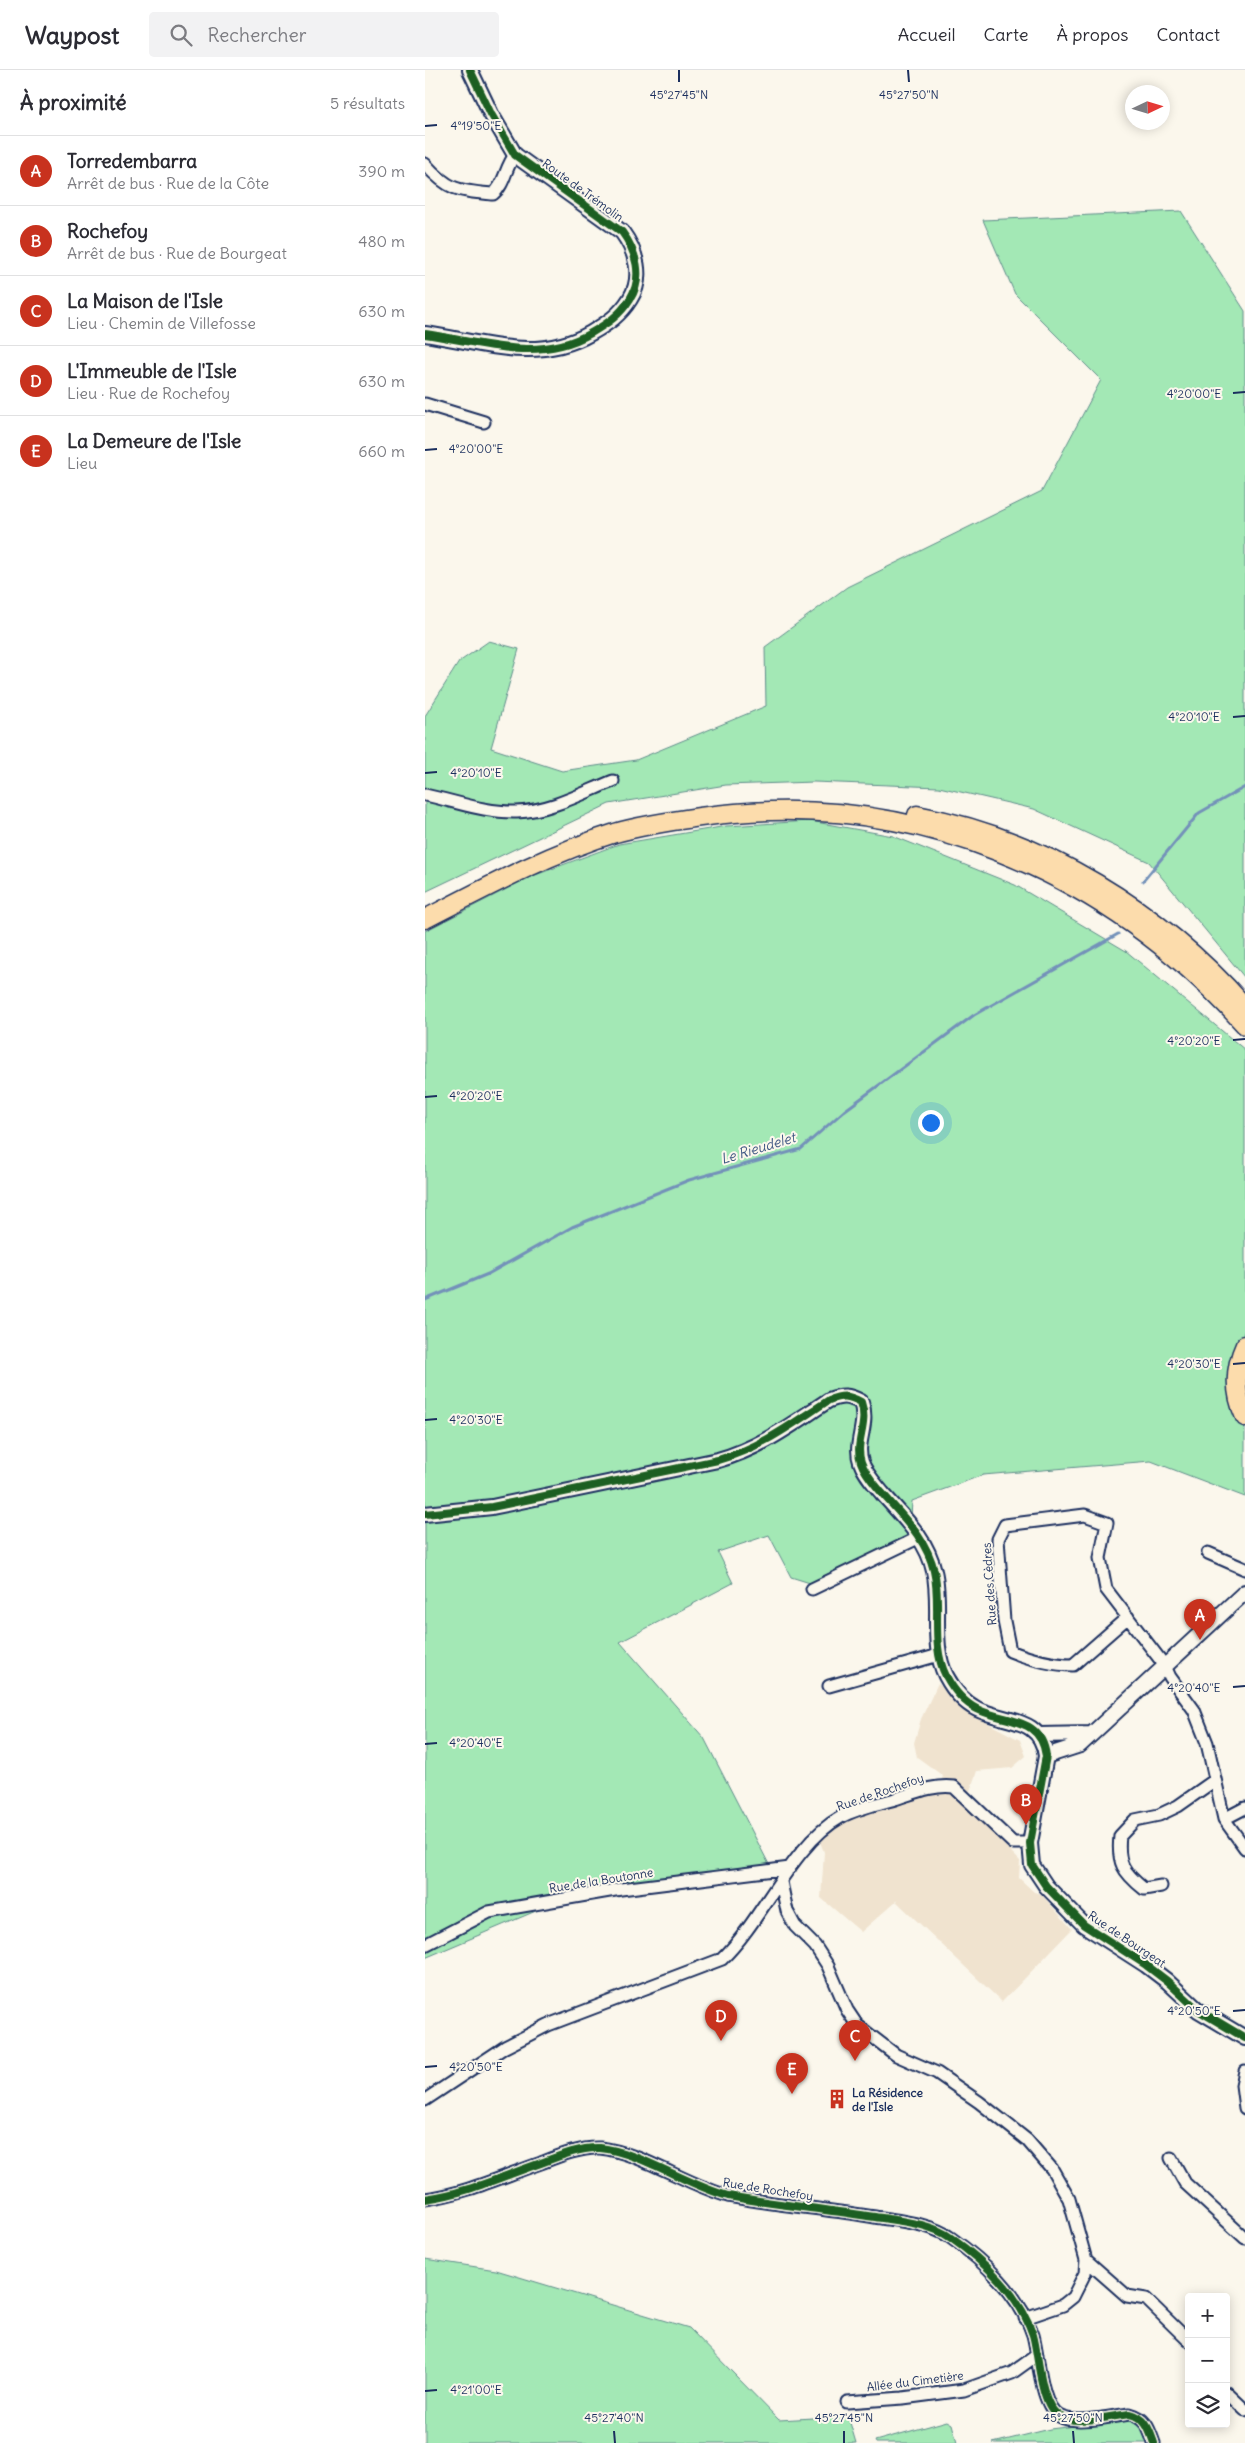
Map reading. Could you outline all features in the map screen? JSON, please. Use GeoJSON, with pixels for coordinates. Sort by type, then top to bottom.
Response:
{"type":"FeatureCollection","features":[{"type":"Feature","properties":{"kind":"highway"},"geometry":{"type":"LineString","coordinates":[[425,907],[532,852],[604,826],[641,817],[733,802],[816,802],[866,807],[946,820],[1008,842],[1060,864],[1126,901],[1172,936],[1222,981],[1245,1007]]}},
{"type":"Feature","properties":{"kind":"highway"},"geometry":{"type":"LineString","coordinates":[[425,919],[531,865],[571,848],[617,833],[668,821],[743,810],[830,811],[878,818],[925,828],[1000,851],[1039,868],[1104,904],[1145,933],[1194,973],[1245,1024]]}},
{"type":"Feature","properties":{"kind":"highway"},"geometry":{"type":"LineString","coordinates":[[1245,1345],[1237,1372],[1238,1398],[1245,1417]]}},
{"type":"Feature","properties":{"kind":"street","name":"Route de Trémolin"},"geometry":{"type":"LineString","coordinates":[[425,334],[509,350],[540,350],[576,342],[614,320],[636,290],[636,257],[630,242],[622,232],[515,155],[495,122],[470,70]]}},
{"type":"Feature","properties":{"kind":"street"},"geometry":{"type":"LineString","coordinates":[[425,164],[433,173],[457,191],[493,194],[498,190],[509,161],[515,155]]}},
{"type":"Feature","properties":{"kind":"street"},"geometry":{"type":"LineString","coordinates":[[425,404],[484,422]]}},
{"type":"Feature","properties":{"kind":"street"},"geometry":{"type":"LineString","coordinates":[[425,795],[480,808],[517,812],[554,805],[613,781]]}},
{"type":"Feature","properties":{"kind":"street"},"geometry":{"type":"LineString","coordinates":[[425,1514],[492,1506],[743,1453],[763,1444],[829,1400],[841,1395],[851,1396],[861,1402],[865,1422],[860,1447],[861,1461],[870,1479],[920,1537],[930,1555],[935,1571],[939,1655],[945,1675],[959,1696],[976,1709],[1028,1726],[1039,1735],[1092,1734]]}},
{"type":"Feature","properties":{"kind":"street","name":"Rue des Cèdres"},"geometry":{"type":"LineString","coordinates":[[1128,1617],[1073,1665],[1058,1665],[1030,1659],[1009,1651],[1004,1621],[998,1539],[1005,1525],[1085,1515],[1107,1523],[1100,1558],[1106,1589],[1128,1617],[1165,1666],[1170,1677],[1195,1710],[1207,1743],[1224,1819]]}},
{"type":"Feature","properties":{"kind":"street"},"geometry":{"type":"LineString","coordinates":[[811,1588],[920,1537]]}},
{"type":"Feature","properties":{"kind":"street"},"geometry":{"type":"LineString","coordinates":[[1208,1553],[1245,1569]]}},
{"type":"Feature","properties":{"kind":"street"},"geometry":{"type":"LineString","coordinates":[[1045,1756],[1080,1745],[1245,1592]]}},
{"type":"Feature","properties":{"kind":"street"},"geometry":{"type":"LineString","coordinates":[[829,1686],[939,1655]]}},
{"type":"Feature","properties":{"kind":"street","name":"Rue de Bourgeat"},"geometry":{"type":"LineString","coordinates":[[1039,1735],[1044,1745],[1045,1756],[1030,1843],[1032,1865],[1046,1886],[1084,1925],[1167,1980],[1198,2010],[1245,2038]]}},
{"type":"Feature","properties":{"kind":"street"},"geometry":{"type":"LineString","coordinates":[[1161,1886],[1144,1889],[1127,1875],[1118,1856],[1120,1836],[1135,1820],[1159,1815],[1178,1806],[1215,1780]]}},
{"type":"Feature","properties":{"kind":"street","name":"Rue de Rochefoy"},"geometry":{"type":"LineString","coordinates":[[425,2100],[505,2047],[548,2025],[723,1960],[739,1944],[790,1868],[817,1836],[841,1817],[916,1792],[944,1786],[954,1787],[1013,1843],[1030,1843]]}},
{"type":"Feature","properties":{"kind":"street"},"geometry":{"type":"LineString","coordinates":[[1245,1808],[1224,1819],[1245,1848]]}},
{"type":"Feature","properties":{"kind":"street","name":"Rue de la Boutonne"},"geometry":{"type":"LineString","coordinates":[[425,1945],[489,1912],[621,1889],[790,1868]]}},
{"type":"Feature","properties":{"kind":"street"},"geometry":{"type":"LineString","coordinates":[[781,1882],[787,1911],[795,1926],[815,1946],[828,1966],[847,2010],[857,2025],[896,2055],[937,2073],[979,2102],[1027,2140],[1052,2169],[1069,2199],[1086,2260],[1085,2274],[1073,2297],[1063,2305],[1025,2318]]}},
{"type":"Feature","properties":{"kind":"street"},"geometry":{"type":"LineString","coordinates":[[1245,2071],[1242,2085],[1245,2108]]}},
{"type":"Feature","properties":{"kind":"street","name":"Rue de Rochefoy"},"geometry":{"type":"LineString","coordinates":[[425,2199],[447,2196],[568,2153],[598,2148],[620,2152],[706,2189],[728,2196],[917,2224],[949,2236],[999,2280],[1025,2318],[1033,2334],[1047,2402],[1055,2413],[1066,2419],[1077,2420],[1131,2414],[1138,2416],[1147,2424],[1153,2443]]}},
{"type":"Feature","properties":{"kind":"street"},"geometry":{"type":"LineString","coordinates":[[1171,2158],[1185,2183],[1245,2238]]}},
{"type":"Feature","properties":{"kind":"street"},"geometry":{"type":"LineString","coordinates":[[1086,2260],[1127,2296],[1146,2299],[1187,2338]]}},
{"type":"Feature","properties":{"kind":"street","name":"Allée du Cimetière"},"geometry":{"type":"LineString","coordinates":[[847,2402],[903,2398],[964,2390],[1012,2373],[1037,2355]]}},
{"type":"Feature","properties":{"kind":"street"},"geometry":{"type":"LineString","coordinates":[[1230,2396],[1245,2410]]}},
{"type":"Feature","properties":{"kind":"shaded area"},"geometry":{"type":"Polygon","coordinates":[[[938,1683],[958,1705],[1020,1740],[1026,1756],[1012,1768],[977,1771],[965,1805],[1020,1861],[1019,1878],[1034,1892],[1041,1894],[1072,1929],[1002,2002],[896,1901],[861,1932],[821,1898],[824,1852],[820,1842],[834,1829],[853,1818],[937,1793],[943,1776],[917,1757],[914,1743],[921,1719],[938,1683]]]}},
{"type":"Feature","properties":{"kind":"green space"},"geometry":{"type":"Polygon","coordinates":[[[1181,211],[1245,311],[1245,978],[1149,862],[1034,809],[939,787],[814,782],[726,785],[609,804],[425,892],[425,716],[459,662],[489,641],[519,649],[491,748],[562,771],[636,760],[766,706],[765,647],[847,587],[1042,491],[1101,380],[1015,294],[983,220],[1181,211]]]}},
{"type":"Feature","properties":{"kind":"green space"},"geometry":{"type":"Polygon","coordinates":[[[810,821],[893,836],[1015,885],[1126,951],[1245,1050],[1245,1329],[1229,1373],[1237,1416],[1245,1428],[1245,1497],[1151,1461],[983,1475],[912,1501],[910,1535],[810,1583],[791,1577],[769,1535],[718,1552],[733,1583],[620,1642],[704,1738],[774,1874],[550,1905],[425,1958],[425,931],[530,877],[619,844],[727,826],[810,821]]]}},
{"type":"Feature","properties":{"kind":"green space"},"geometry":{"type":"Polygon","coordinates":[[[425,2259],[496,2270],[689,2328],[779,2420],[848,2416],[856,2443],[425,2443],[425,2259]]]}},
{"type":"Feature","properties":{"kind":"green space"},"geometry":{"type":"Polygon","coordinates":[[[1131,2419],[1142,2427],[1147,2443],[993,2443],[1050,2429],[1131,2419]]]}},
{"type":"Feature","properties":{"kind":"green space"},"geometry":{"type":"Polygon","coordinates":[[[947,2421],[952,2424],[957,2443],[876,2443],[875,2441],[947,2421]]]}},
{"type":"Feature","properties":{"kind":"waterway","name":"Le Rieudelet"},"geometry":{"type":"LineString","coordinates":[[1143,881],[1199,813],[1245,787]]}},
{"type":"Feature","properties":{"kind":"waterway","name":"Le Rieudelet"},"geometry":{"type":"LineString","coordinates":[[425,1300],[488,1274],[572,1227],[689,1180],[801,1149],[844,1111],[974,1015],[1118,934]]}},
{"type":"Feature","properties":{"kind":"cycle path"},"geometry":{"type":"LineString","coordinates":[[425,334],[509,348],[530,349],[571,342],[591,333],[618,314],[630,299],[637,282],[637,264],[631,247],[622,232],[515,155],[491,114],[470,70]]}},
{"type":"Feature","properties":{"kind":"cycle path"},"geometry":{"type":"LineString","coordinates":[[425,1514],[492,1507],[718,1460],[762,1442],[829,1400],[845,1396],[861,1402],[863,1410],[859,1447],[861,1462],[873,1482],[913,1529],[931,1559],[937,1597],[937,1638],[941,1664],[946,1676],[967,1703],[977,1709],[1029,1727],[1043,1743],[1046,1756],[1030,1843],[1032,1865],[1046,1886],[1084,1925],[1146,1965],[1167,1981],[1198,2010],[1245,2038]]}},
{"type":"Feature","properties":{"kind":"cycle path"},"geometry":{"type":"LineString","coordinates":[[425,2199],[469,2189],[570,2152],[600,2148],[631,2156],[728,2196],[904,2221],[934,2229],[951,2238],[976,2257],[999,2280],[1019,2306],[1033,2335],[1044,2391],[1048,2402],[1059,2416],[1066,2419],[1084,2420],[1130,2414],[1143,2421],[1154,2443]]}},
{"type":"Feature","properties":{"kind":"place","name":"Torredembarra"},"geometry":{"type":"Point","coordinates":[1200,1640]}},
{"type":"Feature","properties":{"kind":"place","name":"Rochefoy"},"geometry":{"type":"Point","coordinates":[1026,1825]}},
{"type":"Feature","properties":{"kind":"place","name":"L'Immeuble de l'Isle"},"geometry":{"type":"Point","coordinates":[721,2041]}},
{"type":"Feature","properties":{"kind":"place","name":"La Maison de l'Isle"},"geometry":{"type":"Point","coordinates":[855,2061]}},
{"type":"Feature","properties":{"kind":"place","name":"La Demeure de l'Isle"},"geometry":{"type":"Point","coordinates":[792,2094]}},
{"type":"Feature","properties":{"kind":"place","name":"La Résidence de l'Isle"},"geometry":{"type":"Point","coordinates":[837,2099]}}]}
